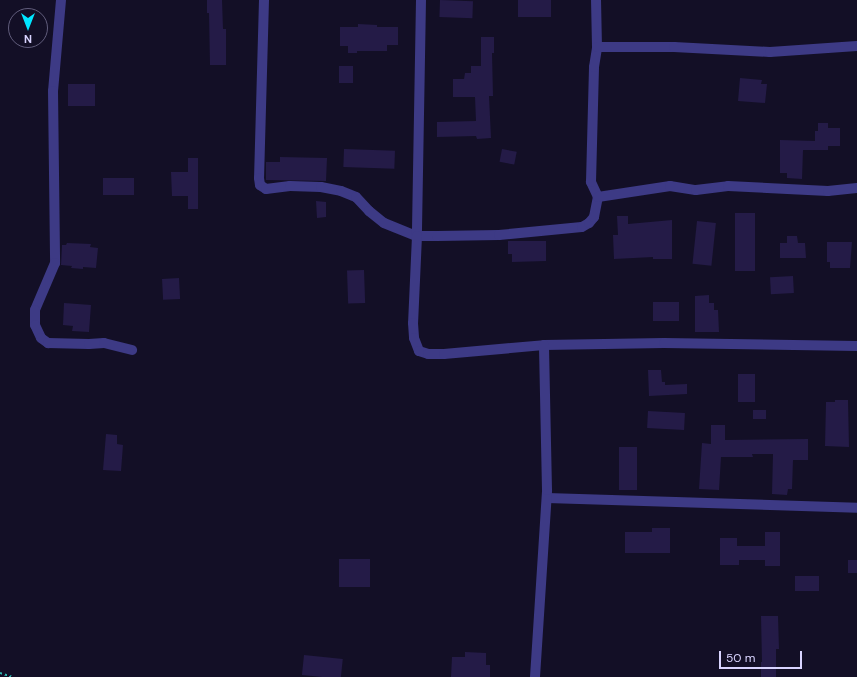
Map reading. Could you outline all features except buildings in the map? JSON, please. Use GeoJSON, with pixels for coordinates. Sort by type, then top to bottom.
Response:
{"type":"FeatureCollection","features":[{"type":"Feature","properties":{"kind":"street"},"geometry":{"type":"LineString","coordinates":[[61,0],[53,91],[55,263],[35,310],[35,325],[41,338],[48,343],[104,343],[132,350]]}},
{"type":"Feature","properties":{"kind":"street"},"geometry":{"type":"LineString","coordinates":[[264,0],[260,185],[266,189],[290,186],[321,187],[341,191],[356,197],[369,211],[384,223],[417,236],[499,235],[582,227],[589,223],[594,217],[598,197],[591,182],[594,67],[597,47],[596,0]]}},
{"type":"Feature","properties":{"kind":"street"},"geometry":{"type":"LineString","coordinates":[[421,0],[417,236],[413,323],[414,338],[419,351],[428,354],[444,354],[544,345],[664,343],[857,346]]}},
{"type":"Feature","properties":{"kind":"street"},"geometry":{"type":"LineString","coordinates":[[597,47],[674,47],[770,52],[857,46]]}},
{"type":"Feature","properties":{"kind":"street"},"geometry":{"type":"LineString","coordinates":[[598,197],[670,186],[696,190],[728,186],[828,191],[857,188]]}},
{"type":"Feature","properties":{"kind":"street"},"geometry":{"type":"LineString","coordinates":[[535,677],[547,498],[544,345]]}},
{"type":"Feature","properties":{"kind":"street"},"geometry":{"type":"LineString","coordinates":[[547,498],[857,508]]}},
{"type":"Feature","properties":{"kind":"path"},"geometry":{"type":"LineString","coordinates":[[0,673],[12,677]]}}]}
